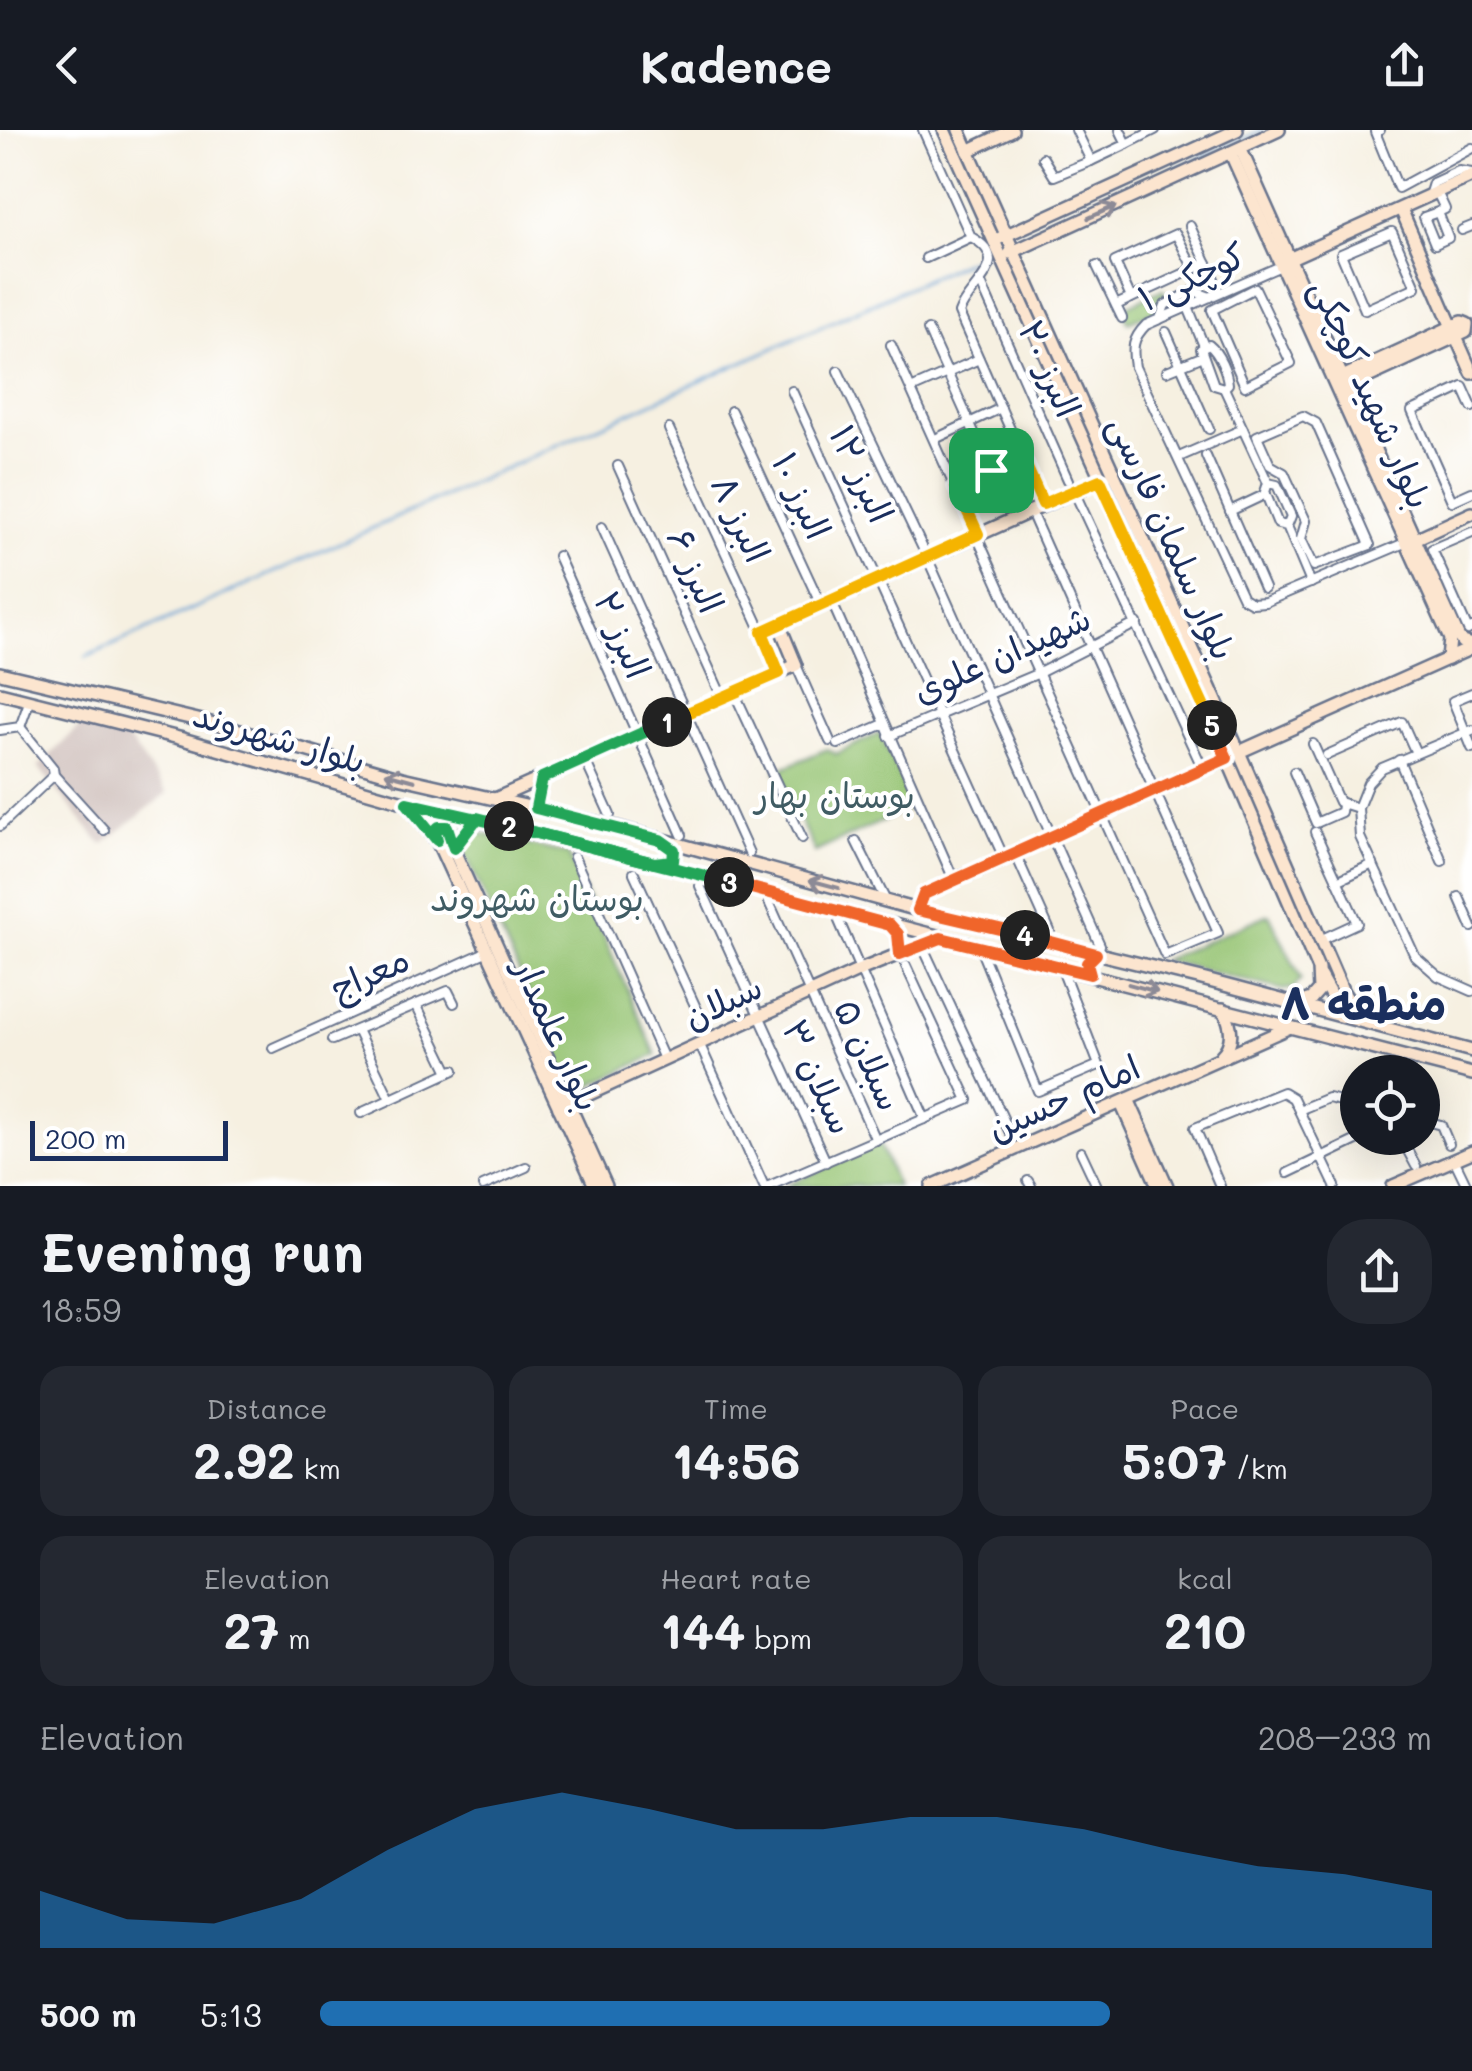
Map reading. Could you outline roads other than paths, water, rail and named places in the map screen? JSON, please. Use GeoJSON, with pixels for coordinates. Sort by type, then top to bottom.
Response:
{"type":"FeatureCollection","features":[{"type":"Feature","properties":{"kind":"main road","name":"بلوار سلمان فارسی"},"geometry":{"type":"LineString","coordinates":[[944,130],[1008,254],[1100,480],[1343,992],[1362,1021]]}},
{"type":"Feature","properties":{"kind":"main road","name":"بلوار سلمان فارسی"},"geometry":{"type":"LineString","coordinates":[[959,130],[987,209]]}},
{"type":"Feature","properties":{"kind":"main road"},"geometry":{"type":"LineString","coordinates":[[968,151],[1012,130]]}},
{"type":"Feature","properties":{"kind":"main road"},"geometry":{"type":"LineString","coordinates":[[1000,238],[1237,130]]}},
{"type":"Feature","properties":{"kind":"main road"},"geometry":{"type":"LineString","coordinates":[[1008,254],[1279,130]]}},
{"type":"Feature","properties":{"kind":"main road","name":"بلوار شهید کوچکی"},"geometry":{"type":"LineString","coordinates":[[1236,152],[1454,637],[1448,659]]}},
{"type":"Feature","properties":{"kind":"main road"},"geometry":{"type":"LineString","coordinates":[[1287,261],[1471,177]]}},
{"type":"Feature","properties":{"kind":"main road"},"geometry":{"type":"LineString","coordinates":[[1401,209],[1472,373]]}},
{"type":"Feature","properties":{"kind":"main road","name":"بلوار سلمان فارسی"},"geometry":{"type":"LineString","coordinates":[[1022,286],[1114,474],[1233,755],[1320,976]]}},
{"type":"Feature","properties":{"kind":"main road"},"geometry":{"type":"LineString","coordinates":[[1341,384],[1454,332]]}},
{"type":"Feature","properties":{"kind":"main road"},"geometry":{"type":"LineString","coordinates":[[779,673],[762,632],[1043,504],[1071,486],[1114,474]]}},
{"type":"Feature","properties":{"kind":"main road"},"geometry":{"type":"LineString","coordinates":[[1411,540],[1472,513]]}},
{"type":"Feature","properties":{"kind":"main road"},"geometry":{"type":"LineString","coordinates":[[495,798],[796,666],[779,624]]}},
{"type":"Feature","properties":{"kind":"main road"},"geometry":{"type":"LineString","coordinates":[[1454,637],[1472,646]]}},
{"type":"Feature","properties":{"kind":"main road"},"geometry":{"type":"LineString","coordinates":[[918,910],[924,894],[1472,646]]}},
{"type":"Feature","properties":{"kind":"main road","name":"بلوار شهروند"},"geometry":{"type":"LineString","coordinates":[[0,672],[220,725],[402,778],[536,808],[918,910],[1098,950],[1472,1051]]}},
{"type":"Feature","properties":{"kind":"main road"},"geometry":{"type":"LineString","coordinates":[[67,711],[78,706],[68,691]]}},
{"type":"Feature","properties":{"kind":"main road","name":"بلوار شهروند"},"geometry":{"type":"LineString","coordinates":[[0,693],[407,803],[1060,966],[1472,1074]]}},
{"type":"Feature","properties":{"kind":"main road"},"geometry":{"type":"LineString","coordinates":[[103,718],[96,713],[96,704],[112,699]]}},
{"type":"Feature","properties":{"kind":"main road"},"geometry":{"type":"LineString","coordinates":[[536,808],[542,778]]}},
{"type":"Feature","properties":{"kind":"main road","name":"بلوار علمدار"},"geometry":{"type":"LineString","coordinates":[[407,803],[437,840],[606,1186]]}},
{"type":"Feature","properties":{"kind":"main road"},"geometry":{"type":"LineString","coordinates":[[454,848],[477,818]]}},
{"type":"Feature","properties":{"kind":"main road"},"geometry":{"type":"LineString","coordinates":[[437,840],[435,831],[447,827],[454,848]]}},
{"type":"Feature","properties":{"kind":"main road"},"geometry":{"type":"LineString","coordinates":[[654,863],[668,863],[675,858],[674,850],[660,840]]}},
{"type":"Feature","properties":{"kind":"main road","name":"بلوار علمدار"},"geometry":{"type":"LineString","coordinates":[[454,848],[595,1186]]}},
{"type":"Feature","properties":{"kind":"main road"},"geometry":{"type":"LineString","coordinates":[[720,880],[704,872],[700,863],[709,859],[732,860]]}},
{"type":"Feature","properties":{"kind":"main road"},"geometry":{"type":"LineString","coordinates":[[890,925],[898,934],[903,960]]}},
{"type":"Feature","properties":{"kind":"main road","name":"سبلان"},"geometry":{"type":"LineString","coordinates":[[564,1105],[860,970],[903,960],[922,945],[941,938]]}},
{"type":"Feature","properties":{"kind":"main road"},"geometry":{"type":"LineString","coordinates":[[1060,966],[1074,961],[1075,954],[1069,946]]}},
{"type":"Feature","properties":{"kind":"main road"},"geometry":{"type":"LineString","coordinates":[[1090,974],[1087,963],[1098,950]]}},
{"type":"Feature","properties":{"kind":"main road"},"geometry":{"type":"LineString","coordinates":[[1320,976],[1334,1001],[1341,1000],[1343,992]]}},
{"type":"Feature","properties":{"kind":"main road"},"geometry":{"type":"LineString","coordinates":[[1295,1003],[1311,999],[1318,990],[1320,976]]}},
{"type":"Feature","properties":{"kind":"main road"},"geometry":{"type":"LineString","coordinates":[[1218,1059],[1225,1053],[1231,1035],[1223,1009]]}},
{"type":"Feature","properties":{"kind":"main road","name":"امام حسین"},"geometry":{"type":"LineString","coordinates":[[932,1186],[1288,1028]]}},
{"type":"Feature","properties":{"kind":"main road"},"geometry":{"type":"LineString","coordinates":[[1124,1101],[1158,1186]]}},
{"type":"Feature","properties":{"kind":"main road"},"geometry":{"type":"LineString","coordinates":[[1124,1101],[1167,1186]]}},
{"type":"Feature","properties":{"kind":"main road"},"geometry":{"type":"LineString","coordinates":[[1393,1186],[1472,1152]]}},
{"type":"Feature","properties":{"kind":"street"},"geometry":{"type":"LineString","coordinates":[[923,130],[971,236],[926,258]]}},
{"type":"Feature","properties":{"kind":"street"},"geometry":{"type":"LineString","coordinates":[[1076,130],[1091,161]]}},
{"type":"Feature","properties":{"kind":"street"},"geometry":{"type":"LineString","coordinates":[[1120,130],[1127,144]]}},
{"type":"Feature","properties":{"kind":"street"},"geometry":{"type":"LineString","coordinates":[[1043,158],[1054,176],[1156,130]]}},
{"type":"Feature","properties":{"kind":"street"},"geometry":{"type":"LineString","coordinates":[[1380,130],[1375,132],[1398,188],[1472,148]]}},
{"type":"Feature","properties":{"kind":"street"},"geometry":{"type":"LineString","coordinates":[[1436,165],[1443,178]]}},
{"type":"Feature","properties":{"kind":"street"},"geometry":{"type":"LineString","coordinates":[[1438,212],[1445,209],[1433,194],[1433,183],[1458,171],[1471,177]]}},
{"type":"Feature","properties":{"kind":"street"},"geometry":{"type":"LineString","coordinates":[[1190,226],[1214,279]]}},
{"type":"Feature","properties":{"kind":"street"},"geometry":{"type":"LineString","coordinates":[[1462,230],[1472,226]]}},
{"type":"Feature","properties":{"kind":"street"},"geometry":{"type":"LineString","coordinates":[[1392,232],[1402,255],[1416,288],[1364,310],[1342,254],[1392,232]]}},
{"type":"Feature","properties":{"kind":"street"},"geometry":{"type":"LineString","coordinates":[[1131,298],[1115,262],[1176,234],[1194,270]]}},
{"type":"Feature","properties":{"kind":"street","name":"البرز ۲۰"},"geometry":{"type":"LineString","coordinates":[[971,236],[980,241],[991,261],[989,272],[980,281],[1203,769]]}},
{"type":"Feature","properties":{"kind":"street"},"geometry":{"type":"LineString","coordinates":[[1402,255],[1418,248]]}},
{"type":"Feature","properties":{"kind":"street","name":"کوچکی ۱"},"geometry":{"type":"LineString","coordinates":[[1179,456],[1136,367],[1132,349],[1135,336],[1146,325],[1287,261]]}},
{"type":"Feature","properties":{"kind":"street"},"geometry":{"type":"LineString","coordinates":[[1116,305],[1207,264]]}},
{"type":"Feature","properties":{"kind":"street"},"geometry":{"type":"LineString","coordinates":[[1097,266],[1122,318]]}},
{"type":"Feature","properties":{"kind":"street"},"geometry":{"type":"LineString","coordinates":[[980,281],[962,302],[959,314],[1043,504]]}},
{"type":"Feature","properties":{"kind":"street"},"geometry":{"type":"LineString","coordinates":[[1163,284],[1171,302]]}},
{"type":"Feature","properties":{"kind":"street"},"geometry":{"type":"LineString","coordinates":[[1255,288],[1291,362],[1245,386],[1234,360],[1212,310],[1255,288]]}},
{"type":"Feature","properties":{"kind":"street"},"geometry":{"type":"LineString","coordinates":[[1160,319],[1165,305],[1194,291],[1210,298]]}},
{"type":"Feature","properties":{"kind":"street"},"geometry":{"type":"LineString","coordinates":[[1188,307],[1204,346],[1201,357],[1214,386],[1224,388]]}},
{"type":"Feature","properties":{"kind":"street"},"geometry":{"type":"LineString","coordinates":[[928,330],[1008,508]]}},
{"type":"Feature","properties":{"kind":"street"},"geometry":{"type":"LineString","coordinates":[[1166,332],[1210,429]]}},
{"type":"Feature","properties":{"kind":"street"},"geometry":{"type":"LineString","coordinates":[[891,345],[1165,955],[1218,933],[1030,510]]}},
{"type":"Feature","properties":{"kind":"street"},"geometry":{"type":"LineString","coordinates":[[1204,346],[1214,348],[1228,384],[1224,388]]}},
{"type":"Feature","properties":{"kind":"street"},"geometry":{"type":"LineString","coordinates":[[1167,371],[1201,357]]}},
{"type":"Feature","properties":{"kind":"street"},"geometry":{"type":"LineString","coordinates":[[912,388],[979,359]]}},
{"type":"Feature","properties":{"kind":"street"},"geometry":{"type":"LineString","coordinates":[[1222,366],[1234,360]]}},
{"type":"Feature","properties":{"kind":"street"},"geometry":{"type":"LineString","coordinates":[[838,371],[927,557],[1098,950]]}},
{"type":"Feature","properties":{"kind":"street"},"geometry":{"type":"LineString","coordinates":[[1472,407],[1463,387],[1412,412],[1452,501],[1472,492]]}},
{"type":"Feature","properties":{"kind":"street"},"geometry":{"type":"LineString","coordinates":[[1224,388],[1268,483]]}},
{"type":"Feature","properties":{"kind":"street","name":"البرز ۱۲"},"geometry":{"type":"LineString","coordinates":[[792,392],[939,715],[1050,930]]}},
{"type":"Feature","properties":{"kind":"street"},"geometry":{"type":"LineString","coordinates":[[934,439],[1000,408]]}},
{"type":"Feature","properties":{"kind":"street","name":"البرز ۱۰"},"geometry":{"type":"LineString","coordinates":[[731,411],[884,724],[954,880]]}},
{"type":"Feature","properties":{"kind":"street"},"geometry":{"type":"LineString","coordinates":[[1303,416],[1316,423],[1370,545],[1314,566],[1301,539],[1306,521],[1296,498],[1284,473],[1270,465],[1257,436],[1303,416]]}},
{"type":"Feature","properties":{"kind":"street","name":"البرز ۸"},"geometry":{"type":"LineString","coordinates":[[669,429],[762,632]]}},
{"type":"Feature","properties":{"kind":"street"},"geometry":{"type":"LineString","coordinates":[[1243,429],[1179,456],[1243,598],[1252,603],[1265,602],[1411,540]]}},
{"type":"Feature","properties":{"kind":"street"},"geometry":{"type":"LineString","coordinates":[[1206,456],[1264,588]]}},
{"type":"Feature","properties":{"kind":"street"},"geometry":{"type":"LineString","coordinates":[[956,486],[1022,457]]}},
{"type":"Feature","properties":{"kind":"street","name":"البرز ۶"},"geometry":{"type":"LineString","coordinates":[[618,466],[802,838]]}},
{"type":"Feature","properties":{"kind":"street"},"geometry":{"type":"LineString","coordinates":[[1268,483],[1266,494],[1278,524],[1287,526]]}},
{"type":"Feature","properties":{"kind":"street"},"geometry":{"type":"LineString","coordinates":[[1268,483],[1277,485],[1291,521],[1287,526]]}},
{"type":"Feature","properties":{"kind":"street"},"geometry":{"type":"LineString","coordinates":[[1230,511],[1266,494]]}},
{"type":"Feature","properties":{"kind":"street"},"geometry":{"type":"LineString","coordinates":[[1285,504],[1296,498]]}},
{"type":"Feature","properties":{"kind":"street"},"geometry":{"type":"LineString","coordinates":[[1287,526],[1311,583]]}},
{"type":"Feature","properties":{"kind":"street"},"geometry":{"type":"LineString","coordinates":[[602,527],[749,853]]}},
{"type":"Feature","properties":{"kind":"street"},"geometry":{"type":"LineString","coordinates":[[1472,532],[1432,549],[1468,630],[1472,628]]}},
{"type":"Feature","properties":{"kind":"street","name":"البرز ۲"},"geometry":{"type":"LineString","coordinates":[[558,556],[682,835]]}},
{"type":"Feature","properties":{"kind":"street","name":"شهیدان علوی"},"geometry":{"type":"LineString","coordinates":[[889,736],[1039,672],[1137,623]]}},
{"type":"Feature","properties":{"kind":"street"},"geometry":{"type":"LineString","coordinates":[[796,666],[834,742],[884,724]]}},
{"type":"Feature","properties":{"kind":"street"},"geometry":{"type":"LineString","coordinates":[[1472,692],[1453,701],[1469,731],[1472,748]]}},
{"type":"Feature","properties":{"kind":"street"},"geometry":{"type":"LineString","coordinates":[[20,728],[29,702]]}},
{"type":"Feature","properties":{"kind":"street"},"geometry":{"type":"LineString","coordinates":[[1327,755],[1402,722],[1416,753]]}},
{"type":"Feature","properties":{"kind":"street"},"geometry":{"type":"LineString","coordinates":[[0,730],[20,728]]}},
{"type":"Feature","properties":{"kind":"street"},"geometry":{"type":"LineString","coordinates":[[20,728],[104,830]]}},
{"type":"Feature","properties":{"kind":"street"},"geometry":{"type":"LineString","coordinates":[[1469,731],[1382,768],[1368,783],[1358,808],[1360,838],[1414,956],[1438,976],[1472,990]]}},
{"type":"Feature","properties":{"kind":"street"},"geometry":{"type":"LineString","coordinates":[[1294,772],[1316,824],[1341,812],[1342,805],[1313,744]]}},
{"type":"Feature","properties":{"kind":"street"},"geometry":{"type":"LineString","coordinates":[[585,760],[610,815]]}},
{"type":"Feature","properties":{"kind":"street"},"geometry":{"type":"LineString","coordinates":[[1399,760],[1442,861]]}},
{"type":"Feature","properties":{"kind":"street"},"geometry":{"type":"LineString","coordinates":[[0,826],[54,774]]}},
{"type":"Feature","properties":{"kind":"street"},"geometry":{"type":"LineString","coordinates":[[1342,805],[1358,808]]}},
{"type":"Feature","properties":{"kind":"street"},"geometry":{"type":"LineString","coordinates":[[1315,832],[1357,922],[1320,940]]}},
{"type":"Feature","properties":{"kind":"street"},"geometry":{"type":"LineString","coordinates":[[856,841],[886,901]]}},
{"type":"Feature","properties":{"kind":"street"},"geometry":{"type":"LineString","coordinates":[[574,856],[664,1059]]}},
{"type":"Feature","properties":{"kind":"street"},"geometry":{"type":"LineString","coordinates":[[1338,881],[1372,864]]}},
{"type":"Feature","properties":{"kind":"street"},"geometry":{"type":"LineString","coordinates":[[634,873],[767,1186],[968,1100],[903,960]]}},
{"type":"Feature","properties":{"kind":"street","name":"سبلان ۳"},"geometry":{"type":"LineString","coordinates":[[700,886],[826,1162]]}},
{"type":"Feature","properties":{"kind":"street"},"geometry":{"type":"LineString","coordinates":[[1460,897],[1472,927]]}},
{"type":"Feature","properties":{"kind":"street","name":"سبلان ۵"},"geometry":{"type":"LineString","coordinates":[[769,902],[876,1140]]}},
{"type":"Feature","properties":{"kind":"street"},"geometry":{"type":"LineString","coordinates":[[838,921],[925,1119]]}},
{"type":"Feature","properties":{"kind":"street"},"geometry":{"type":"LineString","coordinates":[[922,945],[1008,1131]]}},
{"type":"Feature","properties":{"kind":"street"},"geometry":{"type":"LineString","coordinates":[[980,947],[1036,1088],[1042,1090],[1098,1063],[1060,966]]}},
{"type":"Feature","properties":{"kind":"street","name":"معراج"},"geometry":{"type":"LineString","coordinates":[[273,1048],[489,951]]}},
{"type":"Feature","properties":{"kind":"street"},"geometry":{"type":"LineString","coordinates":[[332,1040],[448,990],[454,1003]]}},
{"type":"Feature","properties":{"kind":"street"},"geometry":{"type":"LineString","coordinates":[[380,1000],[388,1016]]}},
{"type":"Feature","properties":{"kind":"street"},"geometry":{"type":"LineString","coordinates":[[361,1113],[452,1071],[416,1004]]}},
{"type":"Feature","properties":{"kind":"street"},"geometry":{"type":"LineString","coordinates":[[357,1030],[390,1099]]}},
{"type":"Feature","properties":{"kind":"street"},"geometry":{"type":"LineString","coordinates":[[1220,1186],[1195,1128],[1283,1092],[1294,1098],[1335,1186]]}},
{"type":"Feature","properties":{"kind":"street"},"geometry":{"type":"LineString","coordinates":[[1299,1110],[1328,1098],[1340,1101]]}},
{"type":"Feature","properties":{"kind":"street"},"geometry":{"type":"LineString","coordinates":[[1440,1125],[1449,1144]]}},
{"type":"Feature","properties":{"kind":"street"},"geometry":{"type":"LineString","coordinates":[[1288,1172],[1340,1148]]}},
{"type":"Feature","properties":{"kind":"street"},"geometry":{"type":"LineString","coordinates":[[1081,1152],[1096,1186]]}},
{"type":"Feature","properties":{"kind":"street"},"geometry":{"type":"LineString","coordinates":[[1410,1155],[1416,1166]]}},
{"type":"Feature","properties":{"kind":"street"},"geometry":{"type":"LineString","coordinates":[[1454,1160],[1467,1186]]}},
{"type":"Feature","properties":{"kind":"street"},"geometry":{"type":"LineString","coordinates":[[483,1186],[499,1183],[526,1167]]}},
{"type":"Feature","properties":{"kind":"waterway"},"geometry":{"type":"LineString","coordinates":[[1020,237],[1263,130]]}},
{"type":"Feature","properties":{"kind":"waterway"},"geometry":{"type":"LineString","coordinates":[[86,657],[985,253]]}},
{"type":"Feature","properties":{"kind":"district","name":"منطقه ۸"},"geometry":{"type":"Point","coordinates":[1363,1004]}},
{"type":"Feature","properties":{"kind":"park label","name":"بوستان بهار"},"geometry":{"type":"Point","coordinates":[835,796]}},
{"type":"Feature","properties":{"kind":"park label","name":"بوستان شهروند"},"geometry":{"type":"Point","coordinates":[537,899]}}]}
